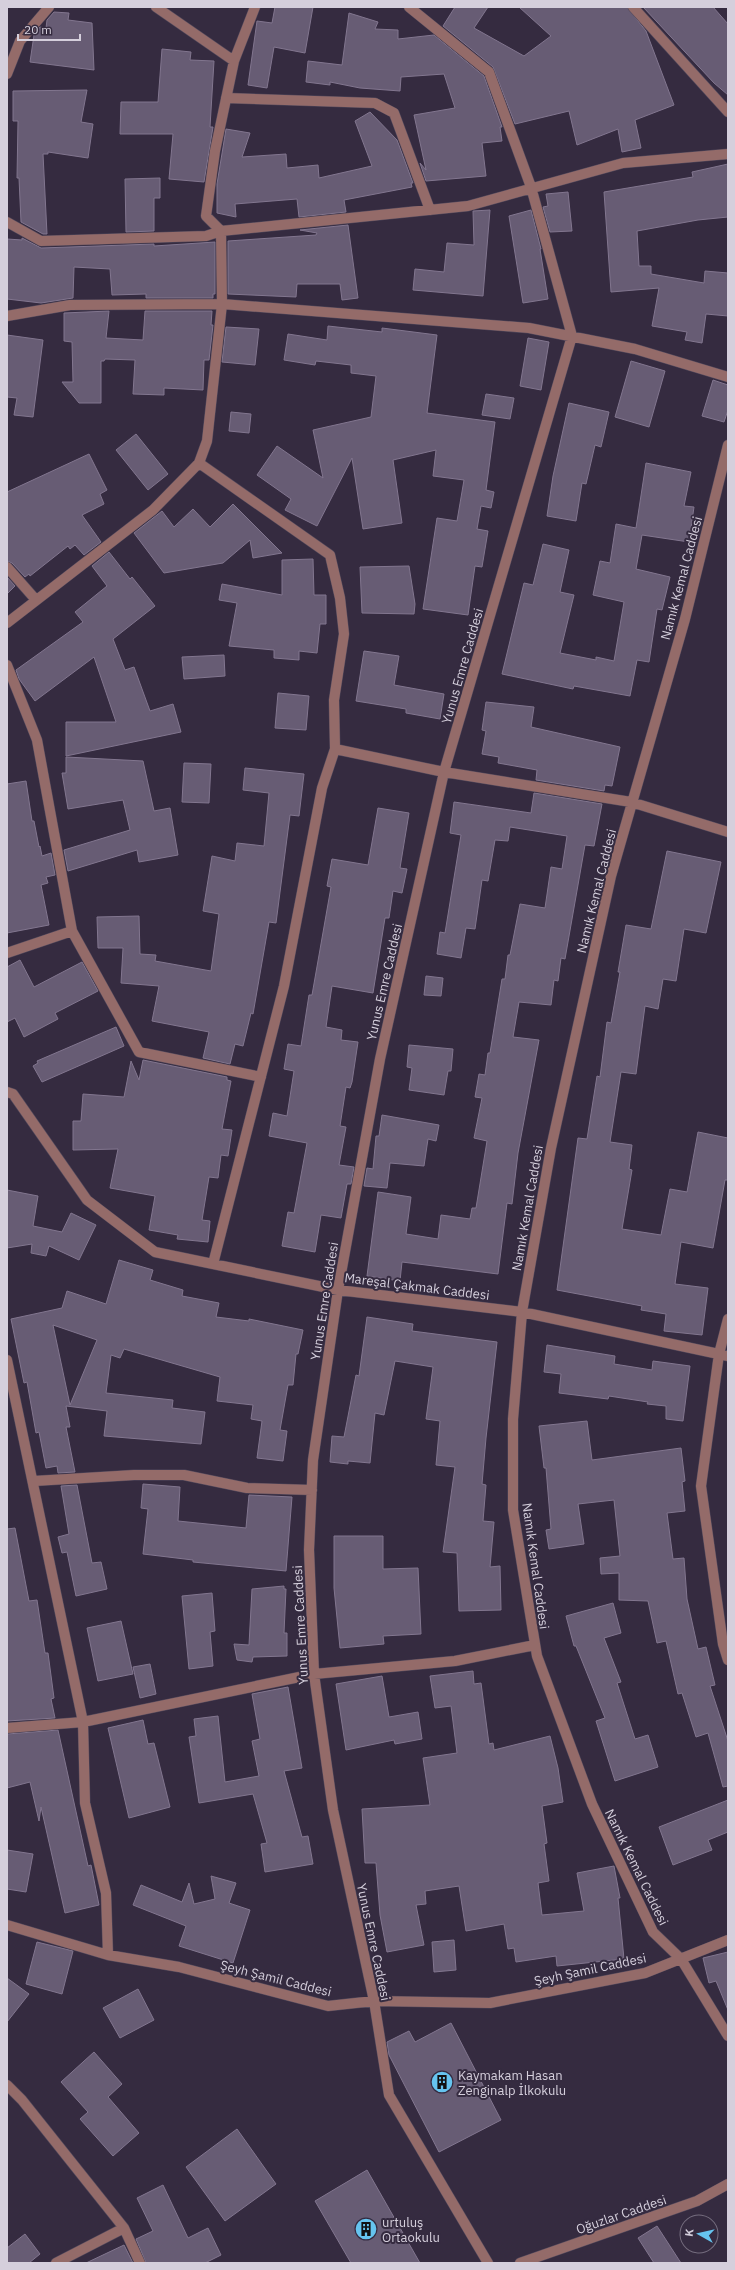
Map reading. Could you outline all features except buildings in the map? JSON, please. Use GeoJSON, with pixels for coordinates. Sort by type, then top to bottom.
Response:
{"type":"FeatureCollection","features":[{"type":"Feature","properties":{"kind":"street"},"geometry":{"type":"LineString","coordinates":[[7,74],[20,41],[49,7]]}},
{"type":"Feature","properties":{"kind":"street"},"geometry":{"type":"LineString","coordinates":[[156,7],[234,62]]}},
{"type":"Feature","properties":{"kind":"street"},"geometry":{"type":"LineString","coordinates":[[7,623],[153,510],[199,463],[207,441],[222,304],[221,231],[206,216],[215,151],[234,62],[255,7]]}},
{"type":"Feature","properties":{"kind":"street"},"geometry":{"type":"LineString","coordinates":[[409,7],[488,72],[531,187],[572,336]]}},
{"type":"Feature","properties":{"kind":"street"},"geometry":{"type":"LineString","coordinates":[[633,7],[728,112]]}},
{"type":"Feature","properties":{"kind":"street"},"geometry":{"type":"LineString","coordinates":[[226,98],[375,103],[394,113],[430,210]]}},
{"type":"Feature","properties":{"kind":"street"},"geometry":{"type":"LineString","coordinates":[[7,222],[41,241],[206,236],[221,231],[468,206],[531,187],[623,163],[728,154]]}},
{"type":"Feature","properties":{"kind":"street"},"geometry":{"type":"LineString","coordinates":[[7,316],[70,305],[222,304],[529,328],[635,349],[728,377]]}},
{"type":"Feature","properties":{"kind":"street","name":"Yunus Emre Caddesi"},"geometry":{"type":"LineString","coordinates":[[488,2263],[389,2095],[374,2001],[333,1810],[314,1674],[309,1550],[313,1460],[338,1290],[380,1059],[444,772],[572,336]]}},
{"type":"Feature","properties":{"kind":"street","name":"Namık Kemal Caddesi"},"geometry":{"type":"LineString","coordinates":[[728,446],[685,619],[631,802],[611,876],[551,1148],[522,1312],[514,1419],[513,1510],[537,1656],[592,1804],[653,1932],[681,1959],[728,2036]]}},
{"type":"Feature","properties":{"kind":"street"},"geometry":{"type":"LineString","coordinates":[[199,463],[330,555],[340,598],[344,634],[334,700],[335,749],[322,788],[284,986],[213,1264]]}},
{"type":"Feature","properties":{"kind":"street"},"geometry":{"type":"LineString","coordinates":[[7,567],[36,600]]}},
{"type":"Feature","properties":{"kind":"street"},"geometry":{"type":"LineString","coordinates":[[7,665],[37,740],[72,931],[139,1052],[261,1077]]}},
{"type":"Feature","properties":{"kind":"street"},"geometry":{"type":"LineString","coordinates":[[335,749],[444,772],[631,802],[728,832]]}},
{"type":"Feature","properties":{"kind":"street"},"geometry":{"type":"LineString","coordinates":[[7,953],[72,931]]}},
{"type":"Feature","properties":{"kind":"street","name":"Mareşal Çakmak Caddesi"},"geometry":{"type":"LineString","coordinates":[[7,1092],[12,1094],[87,1200],[155,1252],[338,1290],[522,1312],[724,1355]]}},
{"type":"Feature","properties":{"kind":"street"},"geometry":{"type":"LineString","coordinates":[[728,1319],[724,1355],[701,1486],[722,1644],[728,1660]]}},
{"type":"Feature","properties":{"kind":"street"},"geometry":{"type":"LineString","coordinates":[[7,1360],[34,1481],[83,1722],[85,1803],[106,1893],[108,1955]]}},
{"type":"Feature","properties":{"kind":"street"},"geometry":{"type":"LineString","coordinates":[[34,1481],[134,1475],[184,1475],[247,1488],[312,1490]]}},
{"type":"Feature","properties":{"kind":"street"},"geometry":{"type":"LineString","coordinates":[[7,1728],[83,1722],[314,1674],[455,1661],[535,1645]]}},
{"type":"Feature","properties":{"kind":"street","name":"Şeyh Şamil Caddesi"},"geometry":{"type":"LineString","coordinates":[[7,1925],[108,1955],[179,1967],[328,2006],[374,2001],[490,2003],[645,1972],[728,1940]]}},
{"type":"Feature","properties":{"kind":"street"},"geometry":{"type":"LineString","coordinates":[[7,2085],[22,2100],[124,2228],[140,2263]]}},
{"type":"Feature","properties":{"kind":"street","name":"Oğuzlar Caddesi"},"geometry":{"type":"LineString","coordinates":[[520,2263],[697,2201],[728,2184]]}},
{"type":"Feature","properties":{"kind":"street"},"geometry":{"type":"LineString","coordinates":[[56,2263],[124,2228]]}},
{"type":"Feature","properties":{"kind":"place","name":"Kaymakam Hasan Zenginalp İlkokulu"},"geometry":{"type":"Point","coordinates":[442,2082]}},
{"type":"Feature","properties":{"kind":"place","name":"urtuluş Ortaokulu"},"geometry":{"type":"Point","coordinates":[366,2229]}}]}
